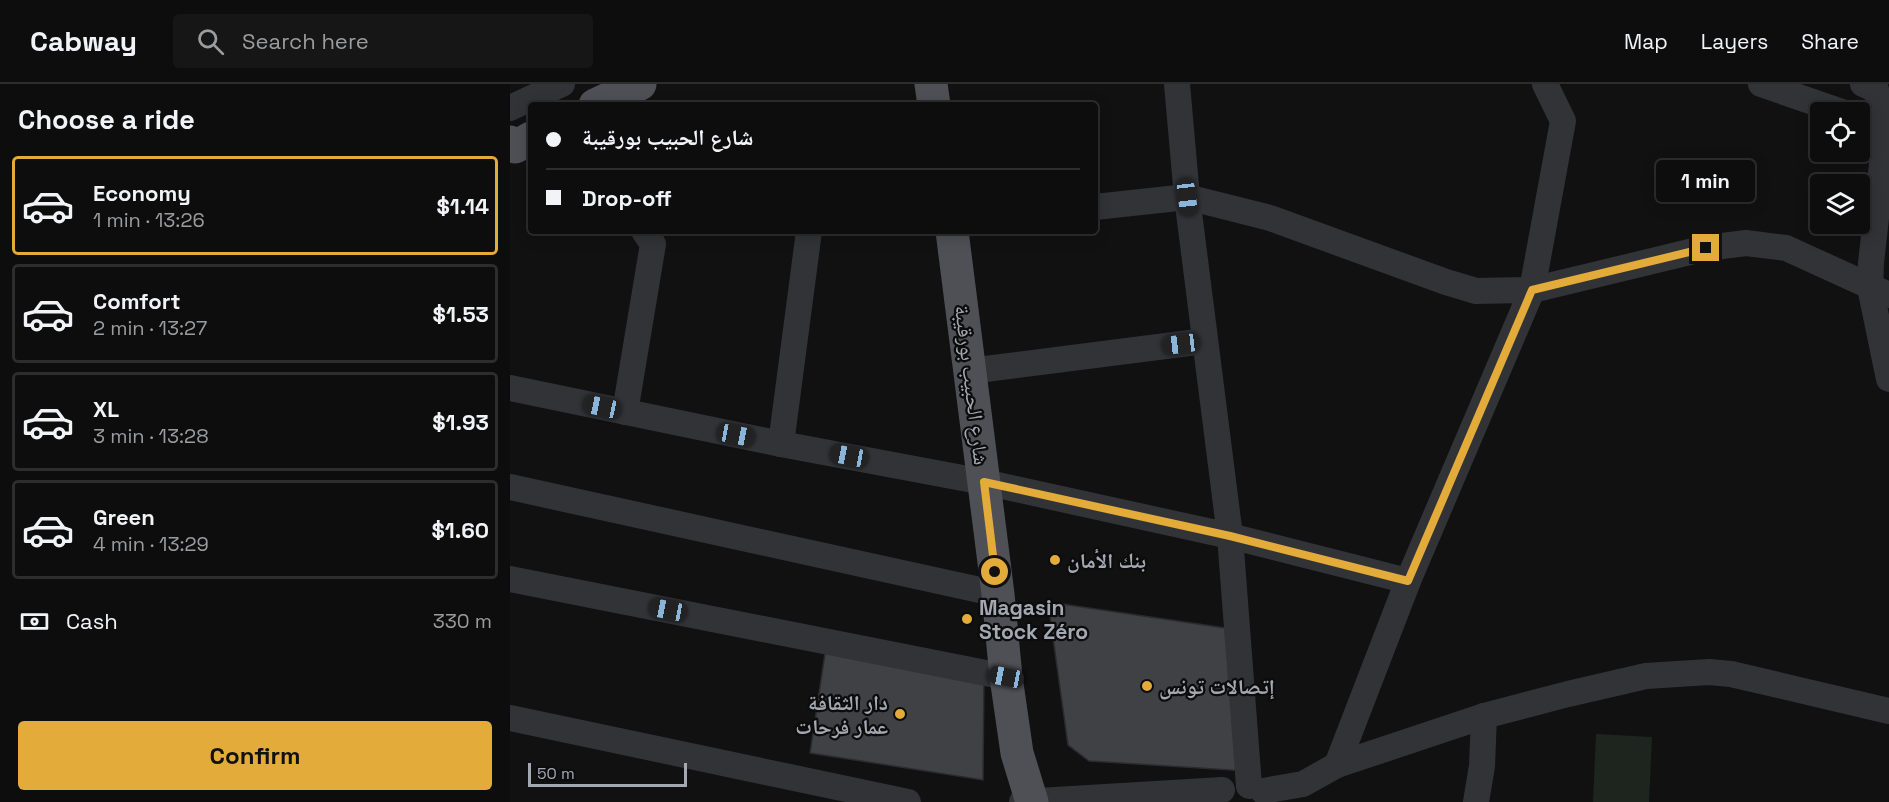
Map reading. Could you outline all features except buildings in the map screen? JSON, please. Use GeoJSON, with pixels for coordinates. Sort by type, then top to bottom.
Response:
{"type":"FeatureCollection","features":[{"type":"Feature","properties":{"kind":"main road"},"geometry":{"type":"LineString","coordinates":[[601,102],[640,84]]}},
{"type":"Feature","properties":{"kind":"main road"},"geometry":{"type":"LineString","coordinates":[[931,84],[934,102]]}},
{"type":"Feature","properties":{"kind":"main road","name":"شارع الحبيب بورقيبة"},"geometry":{"type":"LineString","coordinates":[[952,234],[998,594],[1006,677],[1024,802]]}},
{"type":"Feature","properties":{"kind":"street"},"geometry":{"type":"LineString","coordinates":[[510,108],[562,84]]}},
{"type":"Feature","properties":{"kind":"street"},"geometry":{"type":"LineString","coordinates":[[1177,84],[1187,197],[1262,793]]}},
{"type":"Feature","properties":{"kind":"street"},"geometry":{"type":"LineString","coordinates":[[1337,765],[1408,581],[1532,290],[1563,121],[1545,84]]}},
{"type":"Feature","properties":{"kind":"street"},"geometry":{"type":"LineString","coordinates":[[1761,84],[1813,102]]}},
{"type":"Feature","properties":{"kind":"street"},"geometry":{"type":"LineString","coordinates":[[1863,84],[1876,90],[1888,128],[1871,263],[1880,291],[1889,379]]}},
{"type":"Feature","properties":{"kind":"street"},"geometry":{"type":"LineString","coordinates":[[1870,122],[1888,128]]}},
{"type":"Feature","properties":{"kind":"street"},"geometry":{"type":"LineString","coordinates":[[1098,207],[1187,197],[1270,218],[1476,291],[1532,290],[1706,248],[1746,243],[1786,248],[1880,291]]}},
{"type":"Feature","properties":{"kind":"street"},"geometry":{"type":"LineString","coordinates":[[626,412],[653,244],[646,234]]}},
{"type":"Feature","properties":{"kind":"street"},"geometry":{"type":"LineString","coordinates":[[781,444],[809,234]]}},
{"type":"Feature","properties":{"kind":"street"},"geometry":{"type":"LineString","coordinates":[[969,371],[1205,341]]}},
{"type":"Feature","properties":{"kind":"street"},"geometry":{"type":"LineString","coordinates":[[510,388],[781,444],[984,482],[1230,536],[1408,581]]}},
{"type":"Feature","properties":{"kind":"street"},"geometry":{"type":"LineString","coordinates":[[510,487],[998,594]]}},
{"type":"Feature","properties":{"kind":"street"},"geometry":{"type":"LineString","coordinates":[[510,579],[1006,677]]}},
{"type":"Feature","properties":{"kind":"street"},"geometry":{"type":"LineString","coordinates":[[1024,802],[1215,796],[1230,786],[1262,793],[1299,793],[1337,765],[1484,716],[1646,676],[1709,672],[1731,674],[1889,711]]}},
{"type":"Feature","properties":{"kind":"street"},"geometry":{"type":"LineString","coordinates":[[1476,802],[1482,766],[1484,716]]}},
{"type":"Feature","properties":{"kind":"street"},"geometry":{"type":"LineString","coordinates":[[510,718],[908,802]]}},
{"type":"Feature","properties":{"kind":"shaded area"},"geometry":{"type":"Polygon","coordinates":[[[1596,734],[1652,737],[1649,802],[1593,802],[1596,734]]]}},
{"type":"Feature","properties":{"kind":"place","name":"بنك الأمان"},"geometry":{"type":"Point","coordinates":[1055,560]}},
{"type":"Feature","properties":{"kind":"place","name":"Magasin Stock Zéro"},"geometry":{"type":"Point","coordinates":[967,619]}},
{"type":"Feature","properties":{"kind":"place","name":"إتصالات تونس"},"geometry":{"type":"Point","coordinates":[1147,686]}},
{"type":"Feature","properties":{"kind":"place","name":"دار الثقافة عمار فرحات"},"geometry":{"type":"Point","coordinates":[900,714]}},
{"type":"Feature","properties":{"kind":"route"},"geometry":{"type":"LineString","coordinates":[[995,572],[984,482],[1230,536],[1408,581],[1532,290],[1706,248]]}}]}
